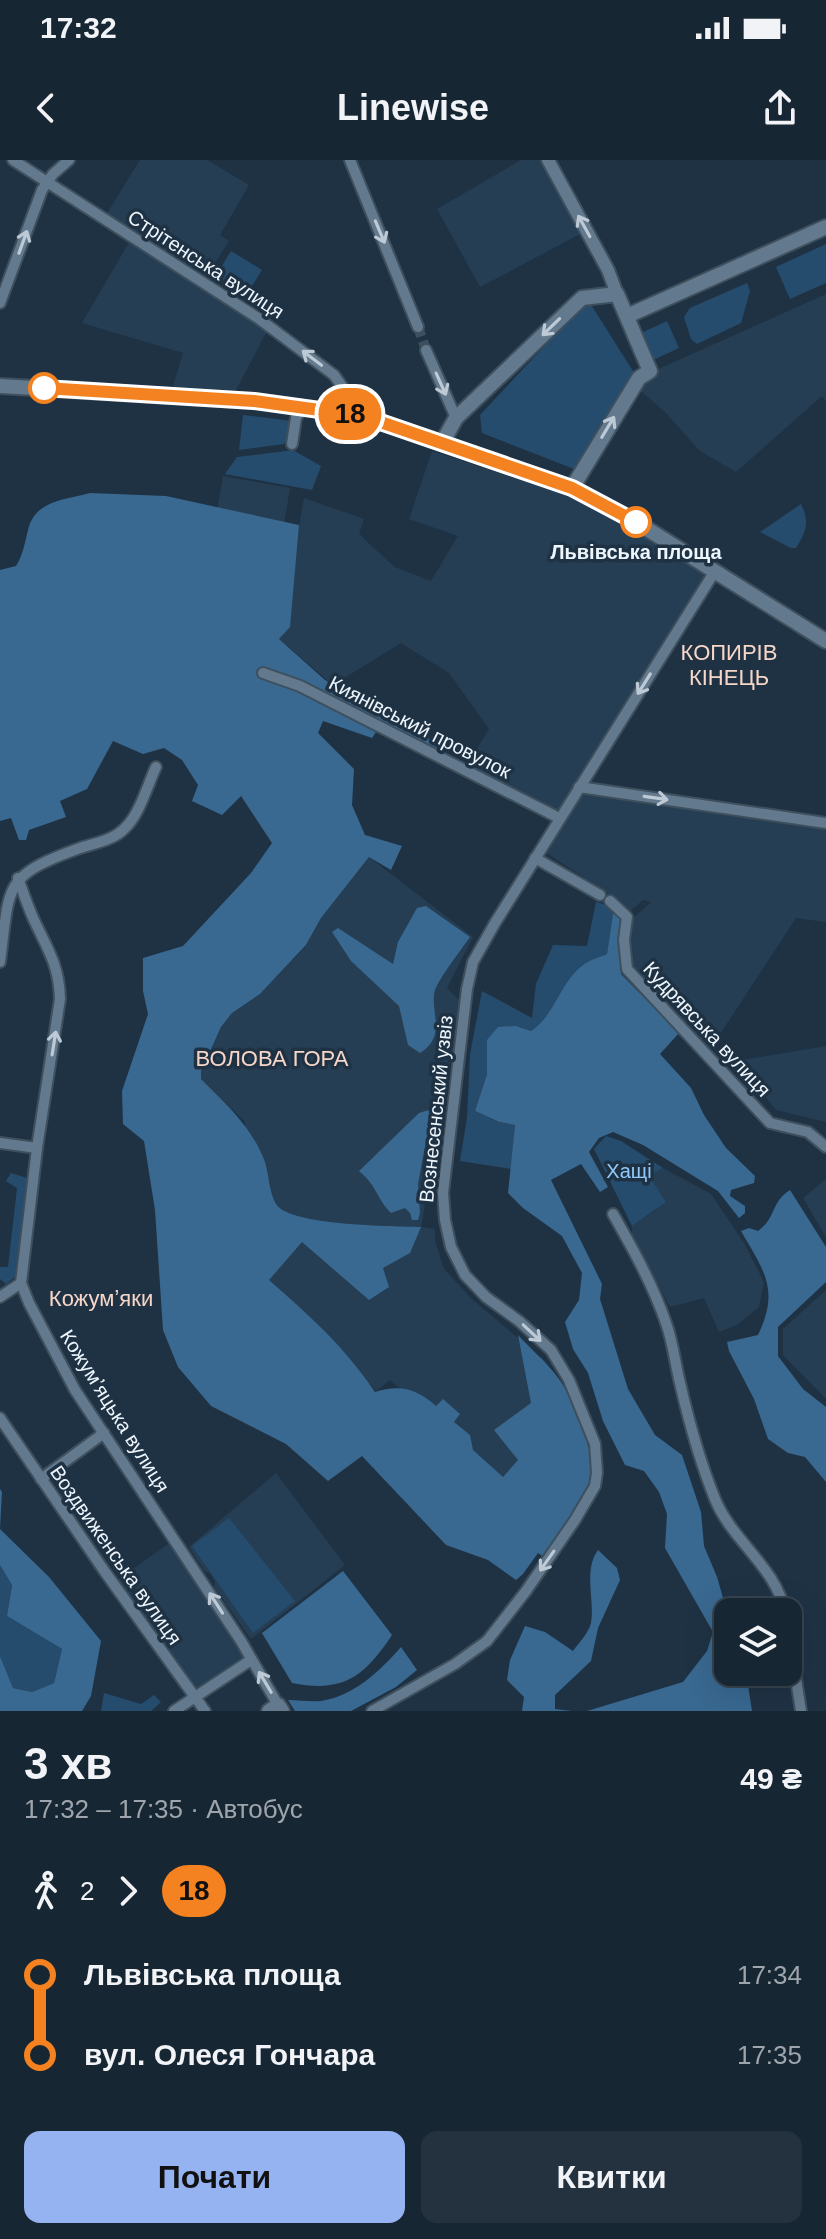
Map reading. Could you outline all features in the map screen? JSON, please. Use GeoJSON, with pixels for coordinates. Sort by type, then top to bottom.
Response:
{"type":"FeatureCollection","features":[{"type":"Feature","properties":{"kind":"main road"},"geometry":{"type":"LineString","coordinates":[[627,316],[826,227]]}},
{"type":"Feature","properties":{"kind":"main road"},"geometry":{"type":"LineString","coordinates":[[442,443],[456,418],[582,298],[617,294],[650,371],[639,378],[572,488]]}},
{"type":"Feature","properties":{"kind":"main road"},"geometry":{"type":"LineString","coordinates":[[0,386],[175,395],[303,406],[363,416],[572,488],[615,510],[826,641]]}},
{"type":"Feature","properties":{"kind":"street","name":"Стрітенська вулиця"},"geometry":{"type":"LineString","coordinates":[[13,160],[258,318],[334,375],[363,416]]}},
{"type":"Feature","properties":{"kind":"street"},"geometry":{"type":"LineString","coordinates":[[0,303],[47,182],[69,160]]}},
{"type":"Feature","properties":{"kind":"street"},"geometry":{"type":"LineString","coordinates":[[350,160],[418,327]]}},
{"type":"Feature","properties":{"kind":"street"},"geometry":{"type":"LineString","coordinates":[[548,160],[603,260],[617,294]]}},
{"type":"Feature","properties":{"kind":"street"},"geometry":{"type":"LineString","coordinates":[[426,350],[456,418]]}},
{"type":"Feature","properties":{"kind":"street"},"geometry":{"type":"LineString","coordinates":[[292,444],[296,418],[303,406]]}},
{"type":"Feature","properties":{"kind":"street","name":"Вознесенський узвіз"},"geometry":{"type":"LineString","coordinates":[[372,1711],[455,1664],[487,1641],[526,1591],[595,1486],[595,1444],[569,1380],[551,1350],[472,1284],[451,1247],[443,1207],[467,989],[473,962],[559,818],[715,571]]}},
{"type":"Feature","properties":{"kind":"street","name":"Киянівський провулок"},"geometry":{"type":"LineString","coordinates":[[263,673],[300,686],[559,818]]}},
{"type":"Feature","properties":{"kind":"street"},"geometry":{"type":"LineString","coordinates":[[0,962],[9,896],[18,878],[42,863],[108,839],[126,827],[156,767]]}},
{"type":"Feature","properties":{"kind":"street"},"geometry":{"type":"LineString","coordinates":[[579,787],[826,823]]}},
{"type":"Feature","properties":{"kind":"street","name":"Кудрявська вулиця"},"geometry":{"type":"LineString","coordinates":[[535,858],[605,898],[627,917],[624,940],[627,969],[770,1123],[808,1132],[826,1147]]}},
{"type":"Feature","properties":{"kind":"street"},"geometry":{"type":"LineString","coordinates":[[0,1297],[21,1283],[37,1148],[60,999],[54,959],[18,878]]}},
{"type":"Feature","properties":{"kind":"street"},"geometry":{"type":"LineString","coordinates":[[0,1143],[37,1148]]}},
{"type":"Feature","properties":{"kind":"street"},"geometry":{"type":"LineString","coordinates":[[613,1214],[642,1266],[666,1322],[699,1454],[716,1503],[779,1590],[781,1598]]}},
{"type":"Feature","properties":{"kind":"street","name":"Кожумʼяцька вулиця"},"geometry":{"type":"LineString","coordinates":[[21,1283],[75,1390],[251,1660],[276,1709]]}},
{"type":"Feature","properties":{"kind":"street","name":"Воздвиженська вулиця"},"geometry":{"type":"LineString","coordinates":[[0,1418],[205,1711]]}},
{"type":"Feature","properties":{"kind":"street"},"geometry":{"type":"LineString","coordinates":[[41,1479],[104,1433]]}},
{"type":"Feature","properties":{"kind":"street"},"geometry":{"type":"LineString","coordinates":[[174,1711],[251,1660]]}},
{"type":"Feature","properties":{"kind":"street"},"geometry":{"type":"LineString","coordinates":[[797,1686],[801,1711]]}},
{"type":"Feature","properties":{"kind":"shaded area"},"geometry":{"type":"Polygon","coordinates":[[[140,160],[207,160],[249,185],[220,235],[229,241],[204,280],[106,215],[140,160]]]}},
{"type":"Feature","properties":{"kind":"shaded area"},"geometry":{"type":"Polygon","coordinates":[[[521,160],[543,160],[584,232],[480,287],[437,209],[521,160]]]}},
{"type":"Feature","properties":{"kind":"shaded area"},"geometry":{"type":"Polygon","coordinates":[[[131,239],[269,327],[234,394],[171,392],[183,353],[82,323],[131,239]]]}},
{"type":"Feature","properties":{"kind":"shaded area"},"geometry":{"type":"Polygon","coordinates":[[[826,294],[826,401],[822,396],[736,472],[700,451],[664,411],[636,387],[654,371],[826,294]]]}},
{"type":"Feature","properties":{"kind":"shaded area"},"geometry":{"type":"Polygon","coordinates":[[[432,451],[587,504],[703,572],[705,579],[556,813],[467,765],[489,729],[449,673],[401,643],[333,685],[279,639],[304,498],[364,519],[359,534],[376,550],[395,567],[431,581],[458,536],[409,519],[432,451]]]}},
{"type":"Feature","properties":{"kind":"shaded area"},"geometry":{"type":"Polygon","coordinates":[[[223,476],[290,488],[284,525],[217,511],[223,476]]]}},
{"type":"Feature","properties":{"kind":"shaded area"},"geometry":{"type":"Polygon","coordinates":[[[90,493],[166,496],[299,525],[290,627],[279,639],[325,680],[442,746],[439,751],[382,723],[372,738],[323,721],[318,733],[354,769],[352,805],[365,835],[402,846],[391,870],[369,857],[321,918],[306,945],[260,994],[232,1013],[221,1027],[201,1071],[201,1079],[238,1117],[260,1149],[276,1204],[285,1211],[320,1221],[421,1227],[410,1253],[383,1268],[389,1287],[369,1300],[302,1242],[269,1280],[339,1346],[375,1392],[400,1388],[422,1396],[436,1406],[443,1399],[460,1414],[454,1422],[470,1435],[473,1450],[503,1477],[518,1460],[494,1430],[531,1403],[518,1335],[563,1385],[588,1444],[592,1473],[590,1484],[576,1513],[544,1557],[538,1553],[516,1580],[488,1560],[446,1545],[362,1456],[328,1481],[286,1444],[211,1406],[178,1367],[163,1330],[155,1210],[144,1141],[123,1124],[122,1091],[148,1014],[143,991],[143,958],[183,946],[251,873],[272,843],[241,796],[222,815],[192,801],[198,785],[182,760],[164,748],[143,754],[113,741],[87,789],[60,801],[66,817],[29,830],[26,840],[19,840],[11,818],[0,821],[0,570],[16,566],[32,520],[44,507],[90,493]]]}},
{"type":"Feature","properties":{"kind":"shaded area"},"geometry":{"type":"Polygon","coordinates":[[[589,793],[826,827],[826,922],[796,918],[709,1051],[628,960],[630,921],[651,902],[643,900],[628,913],[609,894],[545,852],[580,796],[589,793]]]}},
{"type":"Feature","properties":{"kind":"shaded area"},"geometry":{"type":"Polygon","coordinates":[[[369,857],[473,937],[447,988],[461,1006],[421,1227],[435,1229],[435,1241],[444,1269],[473,1300],[545,1361],[556,1378],[520,1495],[390,1380],[376,1391],[325,1338],[236,1271],[245,1122],[201,1079],[200,1071],[221,1027],[232,1013],[260,994],[306,946],[321,918],[369,857]]]}},
{"type":"Feature","properties":{"kind":"shaded area"},"geometry":{"type":"Polygon","coordinates":[[[426,906],[470,937],[435,990],[435,1031],[433,1039],[420,1053],[408,1045],[399,1006],[351,961],[332,932],[338,928],[393,964],[398,942],[417,908],[426,906]]]}},
{"type":"Feature","properties":{"kind":"shaded area"},"geometry":{"type":"Polygon","coordinates":[[[613,914],[618,914],[622,918],[621,974],[679,1033],[660,1054],[691,1088],[726,1148],[755,1176],[754,1183],[731,1190],[730,1196],[745,1206],[745,1213],[739,1218],[718,1191],[643,1145],[613,1132],[599,1138],[589,1152],[608,1187],[600,1192],[581,1164],[551,1180],[602,1284],[600,1299],[628,1389],[655,1435],[682,1455],[701,1512],[704,1546],[723,1598],[714,1598],[714,1686],[748,1686],[752,1711],[587,1711],[683,1682],[707,1651],[713,1632],[665,1548],[667,1514],[659,1492],[644,1471],[625,1465],[603,1421],[588,1373],[573,1349],[565,1322],[579,1300],[582,1273],[562,1236],[508,1193],[515,1125],[499,1122],[475,1111],[487,1074],[487,1040],[498,1027],[516,1026],[531,1031],[546,1016],[575,972],[607,954],[613,914]]]}},
{"type":"Feature","properties":{"kind":"shaded area"},"geometry":{"type":"Polygon","coordinates":[[[826,1046],[826,1122],[776,1110],[736,1061],[826,1046]]]}},
{"type":"Feature","properties":{"kind":"shaded area"},"geometry":{"type":"Polygon","coordinates":[[[432,1109],[418,1184],[420,1213],[418,1220],[412,1220],[405,1208],[391,1213],[359,1171],[419,1113],[432,1109]]]}},
{"type":"Feature","properties":{"kind":"shaded area"},"geometry":{"type":"Polygon","coordinates":[[[663,1168],[711,1194],[744,1243],[764,1282],[759,1307],[738,1324],[719,1332],[704,1298],[670,1307],[632,1237],[632,1226],[656,1210],[649,1176],[663,1168]]]}},
{"type":"Feature","properties":{"kind":"shaded area"},"geometry":{"type":"Polygon","coordinates":[[[826,1179],[826,1237],[803,1198],[826,1179]]]}},
{"type":"Feature","properties":{"kind":"shaded area"},"geometry":{"type":"Polygon","coordinates":[[[790,1190],[826,1247],[826,1282],[778,1327],[778,1356],[803,1389],[826,1407],[826,1482],[805,1457],[788,1453],[768,1439],[754,1399],[727,1342],[758,1335],[768,1305],[762,1269],[741,1231],[749,1228],[758,1231],[764,1226],[779,1200],[790,1190]]]}},
{"type":"Feature","properties":{"kind":"shaded area"},"geometry":{"type":"Polygon","coordinates":[[[826,1290],[826,1399],[783,1355],[783,1329],[826,1290]]]}},
{"type":"Feature","properties":{"kind":"shaded area"},"geometry":{"type":"Polygon","coordinates":[[[276,1473],[345,1565],[251,1639],[214,1587],[215,1581],[209,1572],[205,1572],[189,1547],[276,1473]]]}},
{"type":"Feature","properties":{"kind":"shaded area"},"geometry":{"type":"Polygon","coordinates":[[[0,1529],[49,1577],[101,1641],[91,1696],[82,1711],[0,1711],[0,1656],[13,1688],[32,1692],[54,1683],[62,1649],[7,1616],[12,1585],[0,1565],[0,1529]]]}},
{"type":"Feature","properties":{"kind":"shaded area"},"geometry":{"type":"Polygon","coordinates":[[[171,1542],[244,1653],[243,1658],[197,1690],[116,1581],[171,1542]]]}},
{"type":"Feature","properties":{"kind":"shaded area"},"geometry":{"type":"Polygon","coordinates":[[[598,1550],[617,1568],[620,1580],[598,1628],[591,1661],[555,1695],[555,1709],[572,1711],[522,1711],[524,1697],[507,1680],[510,1660],[525,1626],[545,1632],[573,1651],[591,1623],[590,1576],[598,1550]]]}},
{"type":"Feature","properties":{"kind":"shaded area"},"geometry":{"type":"Polygon","coordinates":[[[343,1571],[392,1635],[372,1662],[351,1678],[325,1686],[292,1683],[262,1633],[343,1571]]]}},
{"type":"Feature","properties":{"kind":"shaded area"},"geometry":{"type":"Polygon","coordinates":[[[401,1647],[417,1670],[396,1687],[351,1711],[295,1711],[288,1700],[321,1701],[344,1694],[375,1673],[401,1647]]]}},
{"type":"Feature","properties":{"kind":"green space"},"geometry":{"type":"Polygon","coordinates":[[[826,244],[826,283],[790,299],[776,267],[826,244]]]}},
{"type":"Feature","properties":{"kind":"green space"},"geometry":{"type":"Polygon","coordinates":[[[231,251],[262,270],[245,297],[214,279],[231,251]]]}},
{"type":"Feature","properties":{"kind":"green space"},"geometry":{"type":"Polygon","coordinates":[[[747,283],[750,291],[741,323],[697,344],[691,339],[684,317],[690,308],[747,283]]]}},
{"type":"Feature","properties":{"kind":"green space"},"geometry":{"type":"Polygon","coordinates":[[[590,303],[636,376],[610,410],[574,469],[482,433],[480,415],[584,304],[590,303]]]}},
{"type":"Feature","properties":{"kind":"green space"},"geometry":{"type":"Polygon","coordinates":[[[667,321],[679,348],[651,361],[639,334],[667,321]]]}},
{"type":"Feature","properties":{"kind":"green space"},"geometry":{"type":"Polygon","coordinates":[[[243,415],[293,421],[288,440],[284,444],[239,450],[243,415]]]}},
{"type":"Feature","properties":{"kind":"green space"},"geometry":{"type":"Polygon","coordinates":[[[293,450],[321,466],[312,490],[225,474],[237,457],[293,450]]]}},
{"type":"Feature","properties":{"kind":"green space"},"geometry":{"type":"Polygon","coordinates":[[[801,504],[806,527],[796,548],[760,532],[801,504]]]}},
{"type":"Feature","properties":{"kind":"green space"},"geometry":{"type":"Polygon","coordinates":[[[596,902],[610,906],[618,914],[613,915],[607,954],[575,972],[546,1016],[531,1031],[516,1026],[487,1040],[487,1074],[475,1111],[498,1122],[515,1125],[511,1169],[460,1161],[467,1118],[470,1055],[482,991],[532,1018],[536,984],[553,945],[587,946],[596,902]]]}},
{"type":"Feature","properties":{"kind":"green space","name":"Хащі"},"geometry":{"type":"Polygon","coordinates":[[[606,1136],[621,1141],[663,1168],[649,1176],[666,1202],[632,1226],[594,1149],[606,1136]]]}},
{"type":"Feature","properties":{"kind":"green space"},"geometry":{"type":"Polygon","coordinates":[[[11,1173],[27,1178],[15,1277],[6,1284],[0,1279],[0,1267],[8,1267],[17,1188],[6,1181],[11,1173]]]}},
{"type":"Feature","properties":{"kind":"green space"},"geometry":{"type":"Polygon","coordinates":[[[229,1518],[295,1601],[253,1633],[192,1546],[229,1518]]]}},
{"type":"Feature","properties":{"kind":"green space"},"geometry":{"type":"Polygon","coordinates":[[[0,1565],[12,1584],[7,1616],[62,1649],[54,1683],[32,1692],[13,1688],[0,1656],[0,1565]]]}},
{"type":"Feature","properties":{"kind":"green space"},"geometry":{"type":"Polygon","coordinates":[[[104,1693],[141,1704],[154,1695],[161,1702],[151,1711],[101,1711],[104,1693]]]}},
{"type":"Feature","properties":{"kind":"tunnel"},"geometry":{"type":"LineString","coordinates":[[418,327],[426,350]]}},
{"type":"Feature","properties":{"kind":"bus line","name":"18"},"geometry":{"type":"LineString","coordinates":[[44,388],[254,401],[363,416],[572,488],[636,522]]}},
{"type":"Feature","properties":{"kind":"place","name":"Львівська площа"},"geometry":{"type":"Point","coordinates":[636,522]}},
{"type":"Feature","properties":{"kind":"district","name":"КОПИРІВ КІНЕЦЬ"},"geometry":{"type":"Point","coordinates":[729,664]}},
{"type":"Feature","properties":{"kind":"district","name":"ВОЛОВА ГОРА"},"geometry":{"type":"Point","coordinates":[272,1058]}},
{"type":"Feature","properties":{"kind":"district","name":"Кожумʼяки"},"geometry":{"type":"Point","coordinates":[101,1298]}}]}
